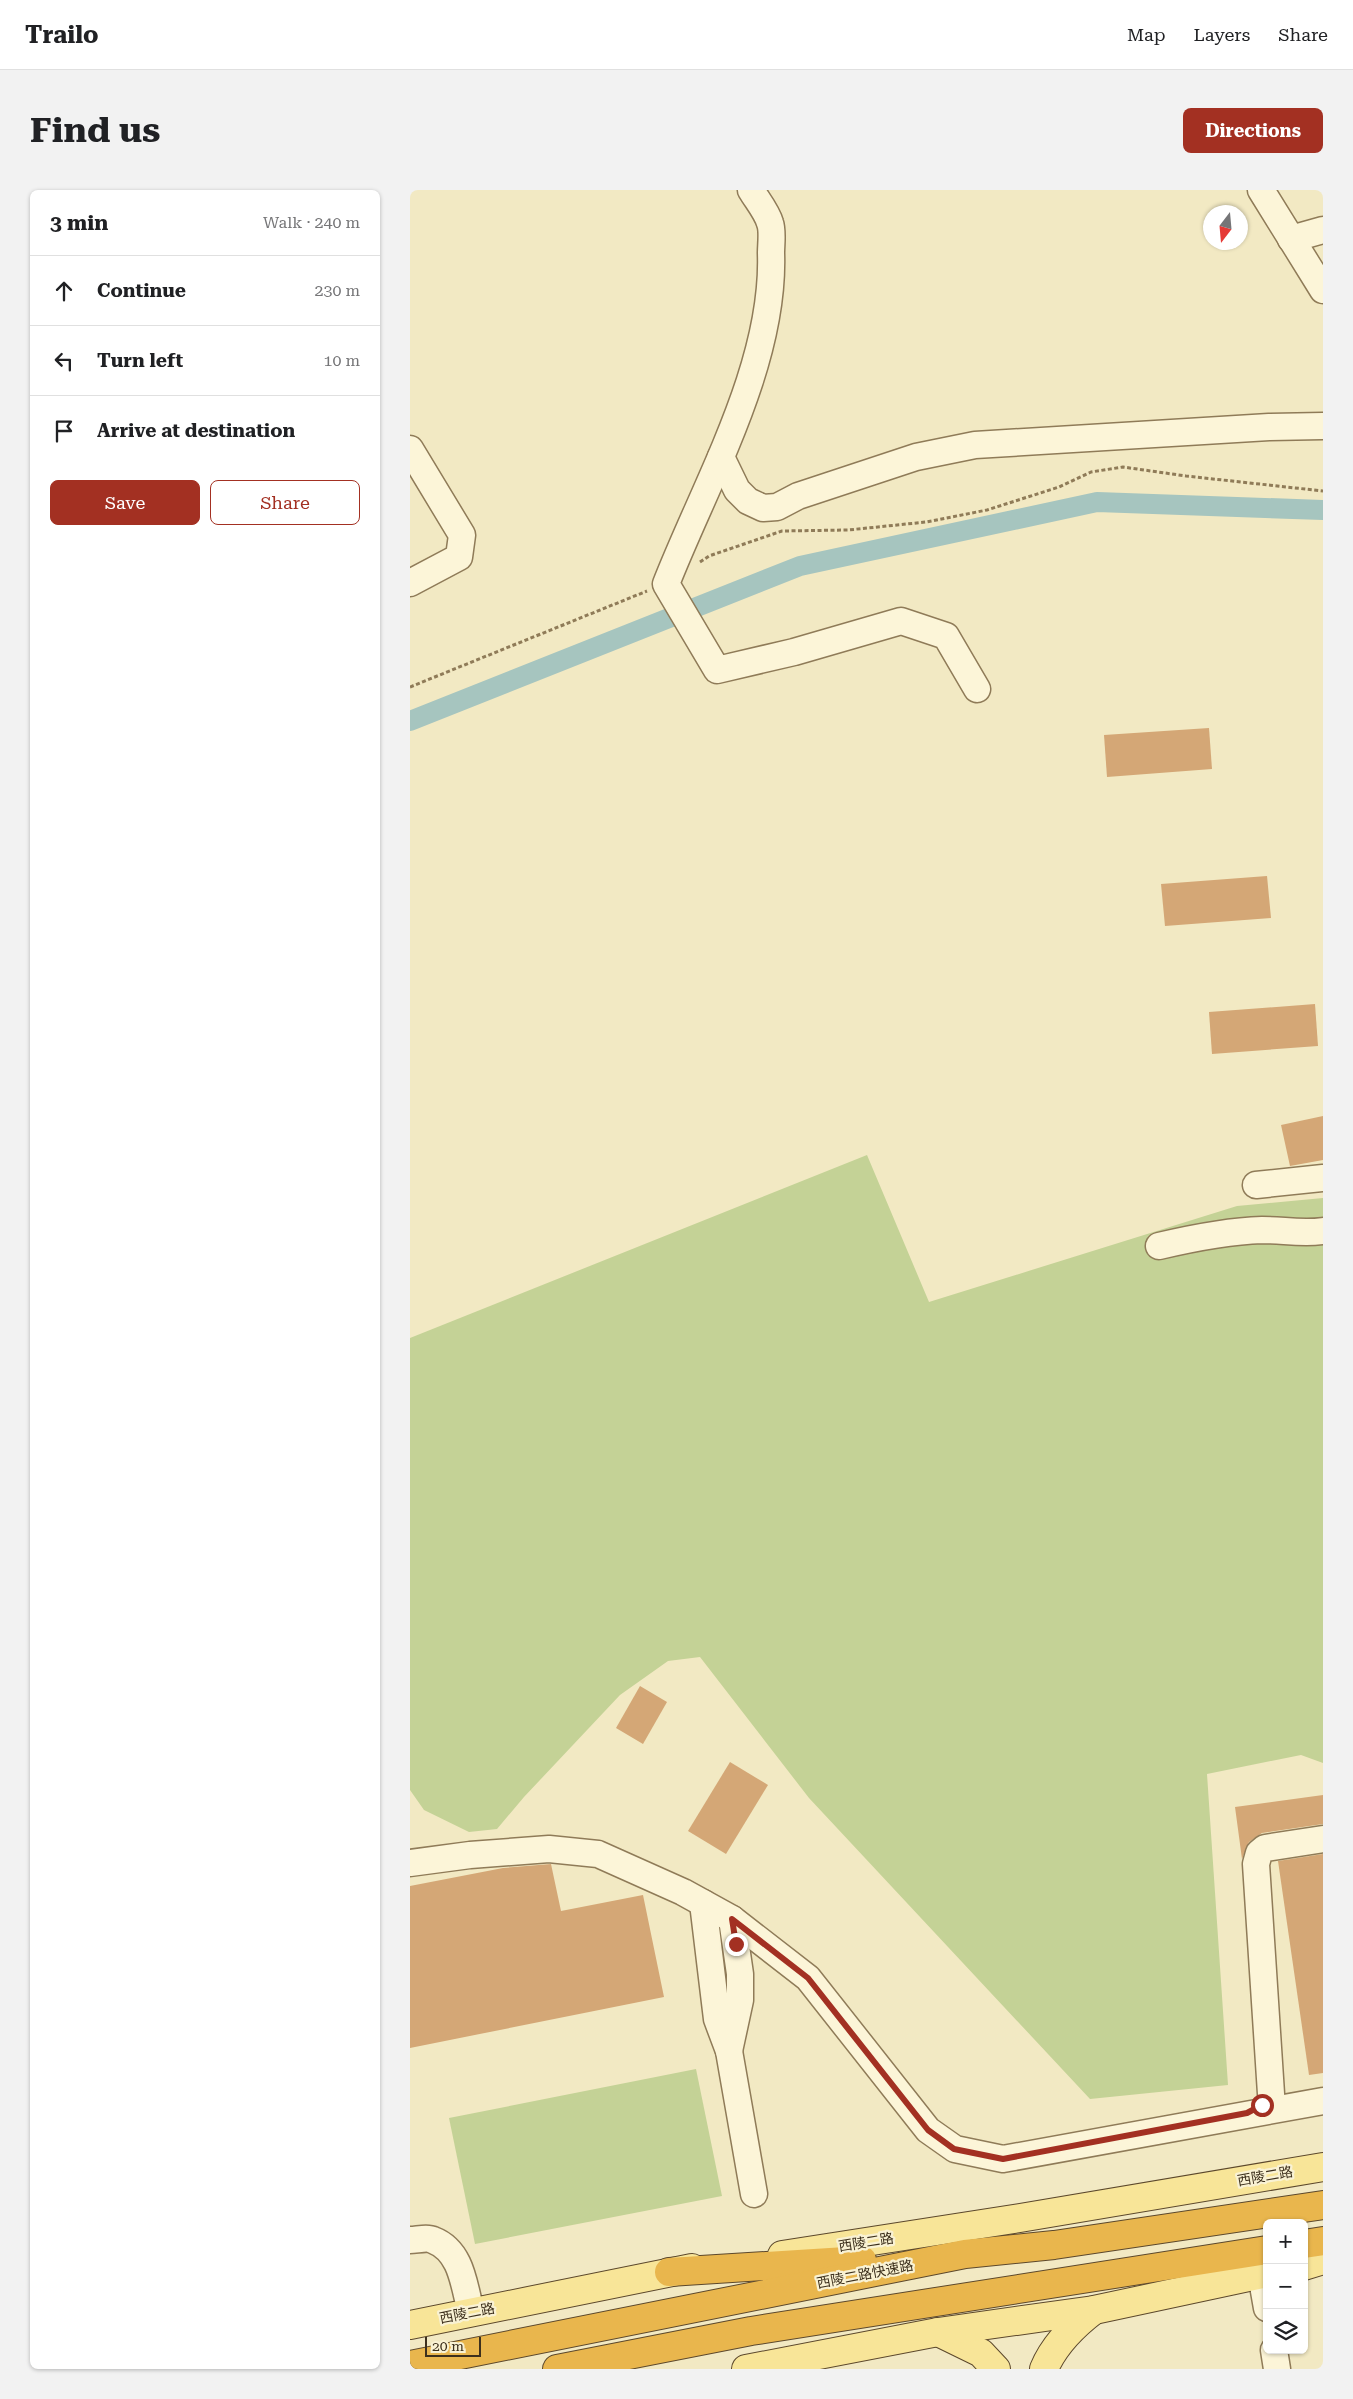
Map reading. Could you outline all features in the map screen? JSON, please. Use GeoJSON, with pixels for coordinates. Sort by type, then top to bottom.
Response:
{"type":"FeatureCollection","features":[{"type":"Feature","properties":{"kind":"highway","name":"西陵二路快速路"},"geometry":{"type":"LineString","coordinates":[[410,2365],[965,2254],[1054,2245],[1323,2205]]}},
{"type":"Feature","properties":{"kind":"highway"},"geometry":{"type":"LineString","coordinates":[[1308,2244],[1323,2242]]}},
{"type":"Feature","properties":{"kind":"highway"},"geometry":{"type":"LineString","coordinates":[[668,2272],[965,2254]]}},
{"type":"Feature","properties":{"kind":"highway"},"geometry":{"type":"LineString","coordinates":[[558,2369],[587,2365],[751,2331],[1263,2266]]}},
{"type":"Feature","properties":{"kind":"main road","name":"西陵二路"},"geometry":{"type":"LineString","coordinates":[[410,2325],[668,2272],[1020,2218],[1323,2167]]}},
{"type":"Feature","properties":{"kind":"main road"},"geometry":{"type":"LineString","coordinates":[[1256,2178],[1284,2176],[1323,2181]]}},
{"type":"Feature","properties":{"kind":"main road"},"geometry":{"type":"LineString","coordinates":[[1308,2265],[1323,2260]]}},
{"type":"Feature","properties":{"kind":"main road"},"geometry":{"type":"LineString","coordinates":[[1308,2266],[1323,2264]]}},
{"type":"Feature","properties":{"kind":"main road"},"geometry":{"type":"LineString","coordinates":[[751,2369],[938,2332],[1094,2310],[1263,2267]]}},
{"type":"Feature","properties":{"kind":"main road"},"geometry":{"type":"LineString","coordinates":[[1044,2369],[1051,2352],[1079,2321],[1094,2310]]}},
{"type":"Feature","properties":{"kind":"main road"},"geometry":{"type":"LineString","coordinates":[[938,2332],[981,2353],[996,2369]]}},
{"type":"Feature","properties":{"kind":"street"},"geometry":{"type":"LineString","coordinates":[[751,190],[770,223],[772,274],[759,354],[721,457],[688,528],[666,584],[718,670],[794,652],[901,621],[946,636],[977,689]]}},
{"type":"Feature","properties":{"kind":"street"},"geometry":{"type":"LineString","coordinates":[[1261,190],[1323,290]]}},
{"type":"Feature","properties":{"kind":"street"},"geometry":{"type":"LineString","coordinates":[[1291,239],[1323,230]]}},
{"type":"Feature","properties":{"kind":"street"},"geometry":{"type":"LineString","coordinates":[[721,457],[737,490],[748,501],[763,508],[777,507],[798,496],[916,457],[966,447],[1269,427],[1323,426]]}},
{"type":"Feature","properties":{"kind":"street"},"geometry":{"type":"LineString","coordinates":[[410,448],[462,535],[459,557],[410,584]]}},
{"type":"Feature","properties":{"kind":"street"},"geometry":{"type":"LineString","coordinates":[[1256,1185],[1323,1178]]}},
{"type":"Feature","properties":{"kind":"street"},"geometry":{"type":"LineString","coordinates":[[1159,1246],[1212,1234],[1263,1230],[1302,1234],[1323,1231]]}},
{"type":"Feature","properties":{"kind":"street"},"geometry":{"type":"LineString","coordinates":[[1265,2100],[1256,1864],[1259,1853],[1265,1848],[1323,1839]]}},
{"type":"Feature","properties":{"kind":"street"},"geometry":{"type":"LineString","coordinates":[[410,1863],[470,1855],[549,1849],[598,1854],[646,1874],[703,1902],[732,1919],[808,1978],[928,2130],[954,2149],[1003,2159],[1265,2100],[1311,2103]]}},
{"type":"Feature","properties":{"kind":"street"},"geometry":{"type":"LineString","coordinates":[[703,1902],[717,2019],[729,2051],[754,2194]]}},
{"type":"Feature","properties":{"kind":"street"},"geometry":{"type":"LineString","coordinates":[[729,2051],[740,2000],[740,1974],[732,1919]]}},
{"type":"Feature","properties":{"kind":"street"},"geometry":{"type":"LineString","coordinates":[[410,2240],[432,2239],[449,2250],[458,2262],[471,2312]]}},
{"type":"Feature","properties":{"kind":"street"},"geometry":{"type":"LineString","coordinates":[[1275,2354],[1277,2369]]}},
{"type":"Feature","properties":{"kind":"path"},"geometry":{"type":"LineString","coordinates":[[695,566],[709,556],[782,531],[848,530],[926,522],[987,510],[1060,487],[1091,472],[1123,467],[1323,491]]}},
{"type":"Feature","properties":{"kind":"path"},"geometry":{"type":"LineString","coordinates":[[410,687],[666,584]]}},
{"type":"Feature","properties":{"kind":"green space"},"geometry":{"type":"Polygon","coordinates":[[[867,1155],[929,1302],[1237,1206],[1323,1198],[1323,1763],[1301,1755],[1207,1774],[1228,2085],[1090,2099],[809,1798],[700,1657],[668,1661],[620,1695],[524,1797],[497,1829],[469,1832],[424,1810],[410,1790],[410,1338],[867,1155]]]}},
{"type":"Feature","properties":{"kind":"green space"},"geometry":{"type":"Polygon","coordinates":[[[696,2069],[722,2196],[475,2244],[449,2118],[696,2069]]]}},
{"type":"Feature","properties":{"kind":"building"},"geometry":{"type":"Polygon","coordinates":[[[1209,728],[1212,769],[1107,777],[1104,735],[1209,728]]]}},
{"type":"Feature","properties":{"kind":"building"},"geometry":{"type":"Polygon","coordinates":[[[1267,876],[1271,918],[1165,926],[1161,884],[1267,876]]]}},
{"type":"Feature","properties":{"kind":"building"},"geometry":{"type":"Polygon","coordinates":[[[1315,1004],[1318,1046],[1212,1054],[1209,1012],[1315,1004]]]}},
{"type":"Feature","properties":{"kind":"building"},"geometry":{"type":"Polygon","coordinates":[[[1323,1116],[1323,1160],[1290,1166],[1281,1125],[1323,1116]]]}},
{"type":"Feature","properties":{"kind":"building"},"geometry":{"type":"Polygon","coordinates":[[[640,1686],[667,1702],[643,1744],[616,1728],[640,1686]]]}},
{"type":"Feature","properties":{"kind":"building"},"geometry":{"type":"Polygon","coordinates":[[[730,1762],[768,1785],[726,1854],[688,1831],[730,1762]]]}},
{"type":"Feature","properties":{"kind":"building"},"geometry":{"type":"Polygon","coordinates":[[[1323,1795],[1323,1824],[1262,1833],[1249,1842],[1242,1859],[1235,1807],[1323,1795]]]}},
{"type":"Feature","properties":{"kind":"building"},"geometry":{"type":"Polygon","coordinates":[[[1323,1854],[1323,2073],[1309,2075],[1278,1861],[1323,1854]]]}},
{"type":"Feature","properties":{"kind":"building"},"geometry":{"type":"Polygon","coordinates":[[[551,1864],[561,1911],[643,1895],[664,1997],[410,2048],[410,1886],[503,1868],[551,1864]]]}},
{"type":"Feature","properties":{"kind":"waterway"},"geometry":{"type":"LineString","coordinates":[[410,721],[800,566],[1097,502],[1323,510]]}},
{"type":"Feature","properties":{"kind":"route"},"geometry":{"type":"LineString","coordinates":[[736,1944],[732,1919],[808,1978],[928,2130],[954,2149],[1003,2159],[1247,2113],[1262,2105]]}}]}
